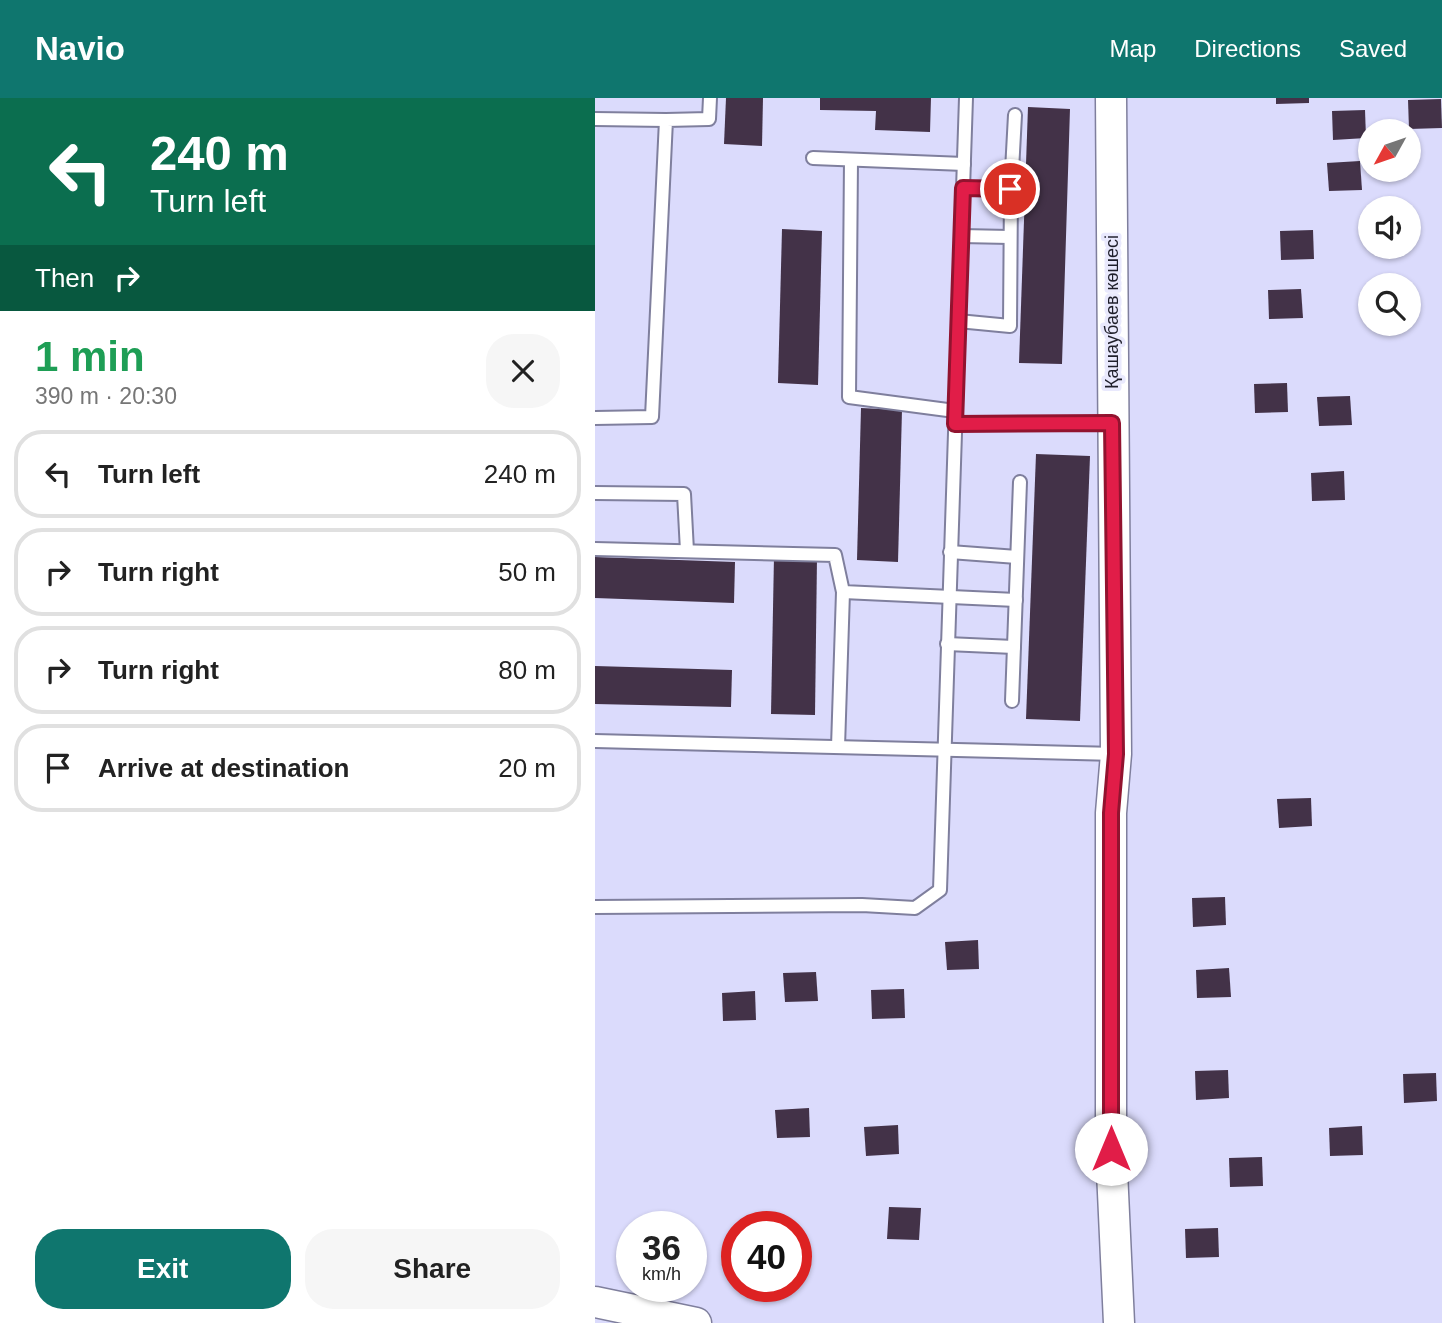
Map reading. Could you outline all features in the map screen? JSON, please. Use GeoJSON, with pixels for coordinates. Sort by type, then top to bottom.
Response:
{"type":"FeatureCollection","features":[{"type":"Feature","properties":{"kind":"street","name":"Қашаубаев көшесі"},"geometry":{"type":"LineString","coordinates":[[1111,98],[1116,754],[1111,813],[1111,1149],[1118,1323]]}},
{"type":"Feature","properties":{"kind":"street"},"geometry":{"type":"LineString","coordinates":[[595,1302],[696,1323]]}},
{"type":"Feature","properties":{"kind":"lane"},"geometry":{"type":"LineString","coordinates":[[595,119],[709,118],[710,98]]}},
{"type":"Feature","properties":{"kind":"lane"},"geometry":{"type":"LineString","coordinates":[[595,907],[862,905],[915,908],[940,890],[966,98]]}},
{"type":"Feature","properties":{"kind":"lane"},"geometry":{"type":"LineString","coordinates":[[958,321],[1010,326],[1010,189],[1015,115]]}},
{"type":"Feature","properties":{"kind":"lane"},"geometry":{"type":"LineString","coordinates":[[595,418],[652,417],[666,120]]}},
{"type":"Feature","properties":{"kind":"lane"},"geometry":{"type":"LineString","coordinates":[[813,158],[964,164]]}},
{"type":"Feature","properties":{"kind":"lane"},"geometry":{"type":"LineString","coordinates":[[851,160],[849,397],[955,417],[1112,423]]}},
{"type":"Feature","properties":{"kind":"lane"},"geometry":{"type":"LineString","coordinates":[[963,188],[1010,189]]}},
{"type":"Feature","properties":{"kind":"lane"},"geometry":{"type":"LineString","coordinates":[[961,236],[1010,237]]}},
{"type":"Feature","properties":{"kind":"lane"},"geometry":{"type":"LineString","coordinates":[[1012,701],[1020,482]]}},
{"type":"Feature","properties":{"kind":"lane"},"geometry":{"type":"LineString","coordinates":[[595,493],[684,494],[687,551]]}},
{"type":"Feature","properties":{"kind":"lane"},"geometry":{"type":"LineString","coordinates":[[595,549],[835,555],[842,592],[838,747]]}},
{"type":"Feature","properties":{"kind":"lane"},"geometry":{"type":"LineString","coordinates":[[950,552],[1017,557]]}},
{"type":"Feature","properties":{"kind":"lane"},"geometry":{"type":"LineString","coordinates":[[842,592],[1016,600]]}},
{"type":"Feature","properties":{"kind":"lane"},"geometry":{"type":"LineString","coordinates":[[947,644],[1014,647]]}},
{"type":"Feature","properties":{"kind":"lane"},"geometry":{"type":"LineString","coordinates":[[595,741],[1116,754]]}},
{"type":"Feature","properties":{"kind":"building"},"geometry":{"type":"Polygon","coordinates":[[[726,98],[763,98],[762,146],[724,144],[726,98]]]}},
{"type":"Feature","properties":{"kind":"building"},"geometry":{"type":"Polygon","coordinates":[[[820,98],[931,98],[930,132],[875,130],[876,111],[820,110],[820,98]]]}},
{"type":"Feature","properties":{"kind":"building"},"geometry":{"type":"Polygon","coordinates":[[[1276,98],[1309,98],[1309,103],[1276,104],[1276,98]]]}},
{"type":"Feature","properties":{"kind":"building"},"geometry":{"type":"Polygon","coordinates":[[[1441,99],[1442,128],[1421,129],[1421,119],[1409,119],[1408,100],[1441,99]]]}},
{"type":"Feature","properties":{"kind":"building"},"geometry":{"type":"Polygon","coordinates":[[[1028,107],[1070,109],[1062,364],[1019,363],[1028,107]]]}},
{"type":"Feature","properties":{"kind":"building"},"geometry":{"type":"Polygon","coordinates":[[[1365,110],[1365,119],[1358,119],[1358,138],[1333,140],[1332,111],[1365,110]]]}},
{"type":"Feature","properties":{"kind":"building"},"geometry":{"type":"Polygon","coordinates":[[[1358,161],[1358,182],[1361,182],[1362,190],[1329,191],[1327,163],[1358,161]]]}},
{"type":"Feature","properties":{"kind":"building"},"geometry":{"type":"Polygon","coordinates":[[[782,229],[822,231],[818,385],[778,383],[782,229]]]}},
{"type":"Feature","properties":{"kind":"building"},"geometry":{"type":"Polygon","coordinates":[[[1313,230],[1314,259],[1281,260],[1280,231],[1313,230]]]}},
{"type":"Feature","properties":{"kind":"building"},"geometry":{"type":"Polygon","coordinates":[[[1301,289],[1303,318],[1269,319],[1268,290],[1301,289]]]}},
{"type":"Feature","properties":{"kind":"building"},"geometry":{"type":"Polygon","coordinates":[[[1287,383],[1288,412],[1255,413],[1254,384],[1287,383]]]}},
{"type":"Feature","properties":{"kind":"building"},"geometry":{"type":"Polygon","coordinates":[[[1350,396],[1352,425],[1319,426],[1317,397],[1350,396]]]}},
{"type":"Feature","properties":{"kind":"building"},"geometry":{"type":"Polygon","coordinates":[[[861,408],[902,410],[898,562],[857,560],[861,408]]]}},
{"type":"Feature","properties":{"kind":"building"},"geometry":{"type":"Polygon","coordinates":[[[1036,454],[1090,456],[1080,721],[1026,719],[1036,454]]]}},
{"type":"Feature","properties":{"kind":"building"},"geometry":{"type":"Polygon","coordinates":[[[1344,471],[1345,500],[1312,501],[1311,473],[1344,471]]]}},
{"type":"Feature","properties":{"kind":"building"},"geometry":{"type":"Polygon","coordinates":[[[774,556],[817,557],[815,715],[771,714],[774,556]]]}},
{"type":"Feature","properties":{"kind":"building"},"geometry":{"type":"Polygon","coordinates":[[[595,557],[735,562],[734,603],[595,598],[595,557]]]}},
{"type":"Feature","properties":{"kind":"building"},"geometry":{"type":"Polygon","coordinates":[[[595,666],[732,670],[731,707],[595,704],[595,666]]]}},
{"type":"Feature","properties":{"kind":"building"},"geometry":{"type":"Polygon","coordinates":[[[1311,798],[1312,826],[1279,828],[1277,799],[1311,798]]]}},
{"type":"Feature","properties":{"kind":"building"},"geometry":{"type":"Polygon","coordinates":[[[1225,897],[1226,925],[1193,927],[1192,898],[1225,897]]]}},
{"type":"Feature","properties":{"kind":"building"},"geometry":{"type":"Polygon","coordinates":[[[978,940],[979,969],[947,970],[945,942],[978,940]]]}},
{"type":"Feature","properties":{"kind":"building"},"geometry":{"type":"Polygon","coordinates":[[[1229,968],[1231,997],[1197,998],[1196,970],[1229,968]]]}},
{"type":"Feature","properties":{"kind":"building"},"geometry":{"type":"Polygon","coordinates":[[[816,972],[818,1001],[785,1002],[783,973],[816,972]]]}},
{"type":"Feature","properties":{"kind":"building"},"geometry":{"type":"Polygon","coordinates":[[[904,989],[905,1018],[872,1019],[871,990],[904,989]]]}},
{"type":"Feature","properties":{"kind":"building"},"geometry":{"type":"Polygon","coordinates":[[[755,991],[756,1020],[723,1021],[722,993],[755,991]]]}},
{"type":"Feature","properties":{"kind":"building"},"geometry":{"type":"Polygon","coordinates":[[[1228,1070],[1229,1098],[1196,1100],[1195,1071],[1228,1070]]]}},
{"type":"Feature","properties":{"kind":"building"},"geometry":{"type":"Polygon","coordinates":[[[1436,1073],[1437,1101],[1404,1103],[1403,1074],[1436,1073]]]}},
{"type":"Feature","properties":{"kind":"building"},"geometry":{"type":"Polygon","coordinates":[[[809,1108],[810,1137],[777,1138],[775,1110],[809,1108]]]}},
{"type":"Feature","properties":{"kind":"building"},"geometry":{"type":"Polygon","coordinates":[[[898,1125],[899,1154],[866,1156],[864,1127],[898,1125]]]}},
{"type":"Feature","properties":{"kind":"building"},"geometry":{"type":"Polygon","coordinates":[[[1362,1126],[1363,1155],[1330,1156],[1329,1128],[1362,1126]]]}},
{"type":"Feature","properties":{"kind":"building"},"geometry":{"type":"Polygon","coordinates":[[[1262,1157],[1263,1186],[1230,1187],[1229,1158],[1262,1157]]]}},
{"type":"Feature","properties":{"kind":"building"},"geometry":{"type":"Polygon","coordinates":[[[889,1207],[921,1208],[919,1240],[887,1239],[889,1207]]]}},
{"type":"Feature","properties":{"kind":"building"},"geometry":{"type":"Polygon","coordinates":[[[1218,1228],[1219,1257],[1186,1258],[1185,1229],[1218,1228]]]}},
{"type":"Feature","properties":{"kind":"route"},"geometry":{"type":"LineString","coordinates":[[1010,189],[963,188],[955,424],[1112,423],[1116,754],[1111,813],[1111,1149]]}}]}
